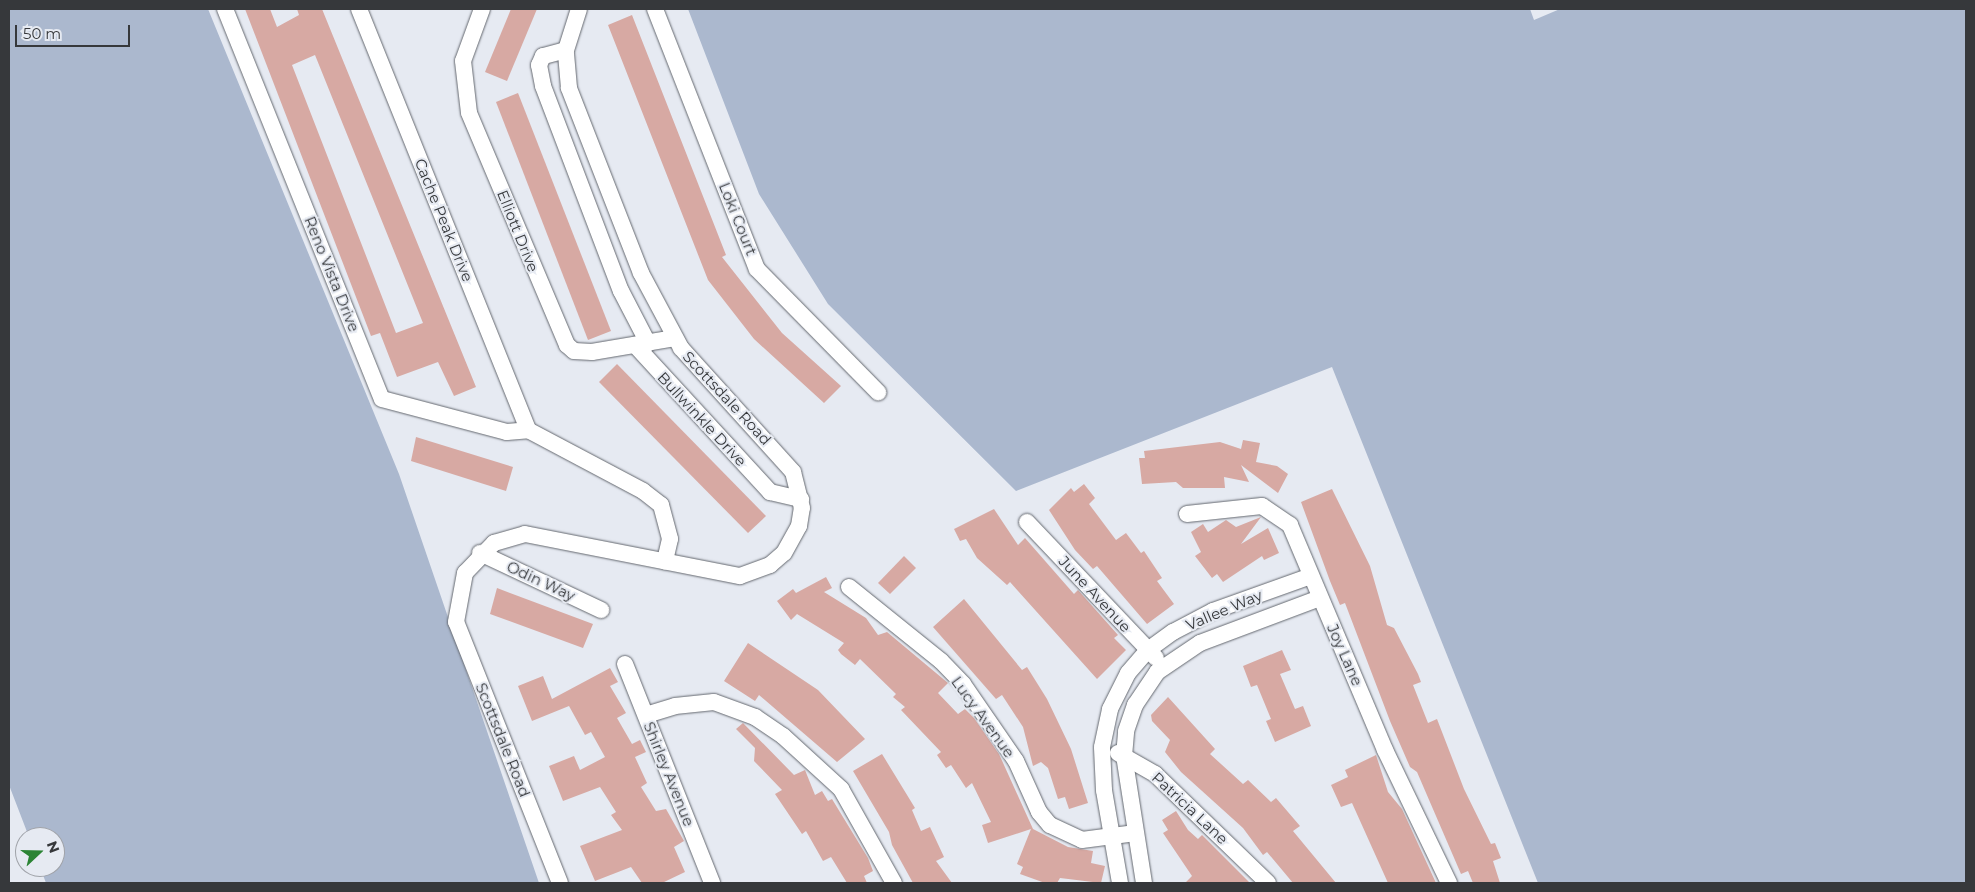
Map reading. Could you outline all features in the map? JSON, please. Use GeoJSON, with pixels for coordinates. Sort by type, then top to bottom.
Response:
{"type":"FeatureCollection","features":[{"type":"Feature","properties":{"kind":"street","name":"Reno Vista Drive"},"geometry":{"type":"LineString","coordinates":[[225,9],[382,399],[507,432],[528,430]]}},
{"type":"Feature","properties":{"kind":"street","name":"Cache Peak Drive"},"geometry":{"type":"LineString","coordinates":[[360,9],[528,430]]}},
{"type":"Feature","properties":{"kind":"street","name":"Elliott Drive"},"geometry":{"type":"LineString","coordinates":[[482,9],[463,61],[470,113],[558,327],[574,351],[641,344],[674,338]]}},
{"type":"Feature","properties":{"kind":"street","name":"Scottsdale Road"},"geometry":{"type":"LineString","coordinates":[[560,883],[456,622],[462,581],[480,553],[494,543],[526,534],[665,561],[724,576],[755,572],[770,565],[793,540],[801,499],[793,472],[782,457],[705,378],[674,338],[640,273],[569,88],[566,50],[579,9]]}},
{"type":"Feature","properties":{"kind":"street","name":"Loki Court"},"geometry":{"type":"LineString","coordinates":[[655,9],[757,269],[878,392]]}},
{"type":"Feature","properties":{"kind":"street","name":"Bullwinkle Drive"},"geometry":{"type":"LineString","coordinates":[[566,50],[543,56],[539,65],[543,86],[641,344],[770,492],[801,499]]}},
{"type":"Feature","properties":{"kind":"street"},"geometry":{"type":"LineString","coordinates":[[528,430],[643,491],[662,505],[670,539],[665,561]]}},
{"type":"Feature","properties":{"kind":"street","name":"Joy Lane"},"geometry":{"type":"LineString","coordinates":[[1187,514],[1262,506],[1278,513],[1290,526],[1320,598],[1449,883]]}},
{"type":"Feature","properties":{"kind":"street","name":"June Avenue"},"geometry":{"type":"LineString","coordinates":[[1026,522],[1164,667]]}},
{"type":"Feature","properties":{"kind":"street","name":"Odin Way"},"geometry":{"type":"LineString","coordinates":[[480,553],[601,610]]}},
{"type":"Feature","properties":{"kind":"street","name":"Vallee Way"},"geometry":{"type":"LineString","coordinates":[[1120,883],[1112,837],[1102,747],[1110,709],[1128,673],[1148,650],[1213,611],[1311,576]]}},
{"type":"Feature","properties":{"kind":"street","name":"Lucy Avenue"},"geometry":{"type":"LineString","coordinates":[[849,587],[963,684],[1011,754],[1039,812],[1050,825],[1082,840],[1136,833]]}},
{"type":"Feature","properties":{"kind":"street","name":"Vallee Way"},"geometry":{"type":"LineString","coordinates":[[1144,883],[1124,756],[1126,731],[1135,705],[1164,667],[1200,643],[1320,598]]}},
{"type":"Feature","properties":{"kind":"street","name":"Shirley Avenue"},"geometry":{"type":"LineString","coordinates":[[625,664],[712,883]]}},
{"type":"Feature","properties":{"kind":"street"},"geometry":{"type":"LineString","coordinates":[[646,715],[675,706],[714,702],[755,717],[783,736],[840,789],[894,883]]}},
{"type":"Feature","properties":{"kind":"street","name":"Patricia Lane"},"geometry":{"type":"LineString","coordinates":[[1102,747],[1124,756],[1155,774],[1268,883]]}},
{"type":"Feature","properties":{"kind":"shaded area"},"geometry":{"type":"Polygon","coordinates":[[[9,9],[208,9],[399,474],[539,883],[46,883],[44,877],[65,877],[65,827],[25,827],[9,785],[9,9]]]}},
{"type":"Feature","properties":{"kind":"shaded area"},"geometry":{"type":"Polygon","coordinates":[[[688,9],[1530,9],[1534,20],[1560,9],[1966,9],[1966,883],[1538,883],[1332,367],[1016,491],[828,304],[759,194],[688,9]]]}},
{"type":"Feature","properties":{"kind":"building"},"geometry":{"type":"Polygon","coordinates":[[[245,9],[270,9],[277,27],[299,15],[297,9],[322,9],[476,387],[454,396],[438,362],[397,377],[380,333],[371,336],[245,9]],[[315,55],[292,65],[396,333],[423,323],[315,55]]]}},
{"type":"Feature","properties":{"kind":"building"},"geometry":{"type":"Polygon","coordinates":[[[511,9],[537,9],[507,81],[485,72],[511,9]]]}},
{"type":"Feature","properties":{"kind":"building"},"geometry":{"type":"Polygon","coordinates":[[[632,15],[726,255],[722,257],[782,333],[841,386],[824,403],[754,339],[708,280],[608,25],[632,15]]]}},
{"type":"Feature","properties":{"kind":"building"},"geometry":{"type":"Polygon","coordinates":[[[518,93],[611,331],[588,340],[496,102],[518,93]]]}},
{"type":"Feature","properties":{"kind":"building"},"geometry":{"type":"Polygon","coordinates":[[[617,364],[766,516],[748,533],[599,382],[617,364]]]}},
{"type":"Feature","properties":{"kind":"building"},"geometry":{"type":"Polygon","coordinates":[[[416,437],[513,467],[506,491],[411,461],[416,437]]]}},
{"type":"Feature","properties":{"kind":"building"},"geometry":{"type":"Polygon","coordinates":[[[1243,440],[1260,443],[1256,462],[1277,466],[1288,474],[1278,493],[1241,465],[1249,482],[1224,477],[1225,488],[1183,488],[1176,482],[1142,484],[1139,458],[1145,458],[1144,451],[1220,442],[1241,449],[1243,440]]]}},
{"type":"Feature","properties":{"kind":"building"},"geometry":{"type":"Polygon","coordinates":[[[1084,484],[1095,498],[1089,504],[1116,540],[1126,533],[1141,553],[1144,551],[1162,578],[1157,581],[1174,604],[1147,624],[1097,566],[1093,569],[1075,550],[1049,510],[1071,488],[1074,492],[1084,484]]]}},
{"type":"Feature","properties":{"kind":"building"},"geometry":{"type":"Polygon","coordinates":[[[1332,489],[1370,566],[1387,625],[1394,628],[1418,674],[1421,682],[1413,685],[1428,723],[1437,719],[1464,789],[1491,844],[1495,843],[1501,858],[1493,861],[1500,883],[1473,883],[1468,871],[1461,874],[1417,772],[1410,767],[1390,721],[1345,603],[1340,605],[1301,502],[1332,489]]]}},
{"type":"Feature","properties":{"kind":"building"},"geometry":{"type":"Polygon","coordinates":[[[994,509],[1018,545],[1025,538],[1074,594],[1078,590],[1118,635],[1114,638],[1126,650],[1097,679],[1010,582],[1007,585],[977,558],[966,539],[960,541],[954,529],[994,509]]]}},
{"type":"Feature","properties":{"kind":"building"},"geometry":{"type":"Polygon","coordinates":[[[1261,517],[1241,544],[1268,528],[1279,553],[1264,560],[1262,556],[1223,582],[1217,574],[1212,578],[1195,556],[1201,552],[1191,532],[1203,524],[1208,532],[1226,520],[1236,527],[1261,517]]]}},
{"type":"Feature","properties":{"kind":"building"},"geometry":{"type":"Polygon","coordinates":[[[904,556],[916,568],[890,594],[878,583],[904,556]]]}},
{"type":"Feature","properties":{"kind":"building"},"geometry":{"type":"Polygon","coordinates":[[[826,577],[832,588],[824,592],[866,618],[878,635],[887,632],[948,683],[938,693],[958,714],[965,709],[974,718],[999,754],[1033,829],[1068,847],[1093,851],[1091,863],[1105,866],[1101,883],[1060,878],[1057,883],[1045,883],[1020,874],[1023,867],[1017,864],[1031,829],[988,843],[982,825],[991,822],[972,783],[966,788],[951,765],[946,768],[937,755],[941,752],[901,710],[905,707],[893,697],[896,694],[860,659],[855,665],[841,654],[838,650],[844,643],[797,614],[791,620],[777,601],[793,589],[796,593],[826,577]]]}},
{"type":"Feature","properties":{"kind":"building"},"geometry":{"type":"Polygon","coordinates":[[[497,588],[593,624],[583,648],[490,614],[497,588]]]}},
{"type":"Feature","properties":{"kind":"building"},"geometry":{"type":"Polygon","coordinates":[[[964,599],[1022,670],[1027,667],[1047,699],[1071,749],[1088,803],[1069,809],[1065,797],[1058,799],[1048,768],[1041,762],[1033,766],[1023,727],[1002,695],[996,699],[933,627],[964,599]]]}},
{"type":"Feature","properties":{"kind":"building"},"geometry":{"type":"Polygon","coordinates":[[[748,643],[818,690],[865,739],[837,762],[759,695],[755,701],[724,681],[748,643]]]}},
{"type":"Feature","properties":{"kind":"building"},"geometry":{"type":"Polygon","coordinates":[[[1282,650],[1291,670],[1280,674],[1295,709],[1303,706],[1311,726],[1275,742],[1266,721],[1271,719],[1257,685],[1251,687],[1243,666],[1282,650]]]}},
{"type":"Feature","properties":{"kind":"building"},"geometry":{"type":"Polygon","coordinates":[[[610,668],[618,682],[610,686],[626,713],[617,718],[632,744],[640,740],[646,752],[635,757],[647,783],[641,787],[656,811],[666,809],[684,841],[674,847],[685,872],[662,883],[642,883],[631,867],[595,881],[580,846],[622,830],[611,815],[616,812],[600,787],[563,801],[549,766],[574,756],[580,770],[605,757],[591,732],[585,735],[569,706],[532,721],[518,686],[543,676],[552,699],[610,668]]]}},
{"type":"Feature","properties":{"kind":"building"},"geometry":{"type":"Polygon","coordinates":[[[1168,697],[1215,749],[1210,754],[1243,784],[1248,780],[1271,802],[1276,798],[1300,826],[1293,831],[1336,883],[1293,883],[1267,852],[1263,855],[1243,828],[1181,772],[1165,752],[1170,740],[1152,721],[1151,715],[1168,697]]]}},
{"type":"Feature","properties":{"kind":"building"},"geometry":{"type":"Polygon","coordinates":[[[743,723],[794,775],[805,770],[815,795],[822,791],[828,801],[832,799],[868,858],[873,871],[864,876],[867,883],[847,883],[831,857],[823,861],[806,831],[802,834],[775,794],[782,790],[754,761],[755,748],[736,729],[743,723]]]}},
{"type":"Feature","properties":{"kind":"building"},"geometry":{"type":"Polygon","coordinates":[[[882,754],[915,808],[912,810],[921,831],[930,827],[944,857],[936,861],[952,883],[913,883],[892,845],[889,832],[853,771],[882,754]]]}},
{"type":"Feature","properties":{"kind":"building"},"geometry":{"type":"Polygon","coordinates":[[[1376,755],[1388,792],[1402,809],[1436,883],[1388,883],[1352,803],[1341,807],[1331,785],[1348,777],[1345,770],[1376,755]]]}},
{"type":"Feature","properties":{"kind":"building"},"geometry":{"type":"Polygon","coordinates":[[[1176,811],[1188,830],[1198,839],[1202,835],[1250,883],[1185,883],[1192,876],[1163,833],[1168,830],[1162,820],[1176,811]]]}}]}
